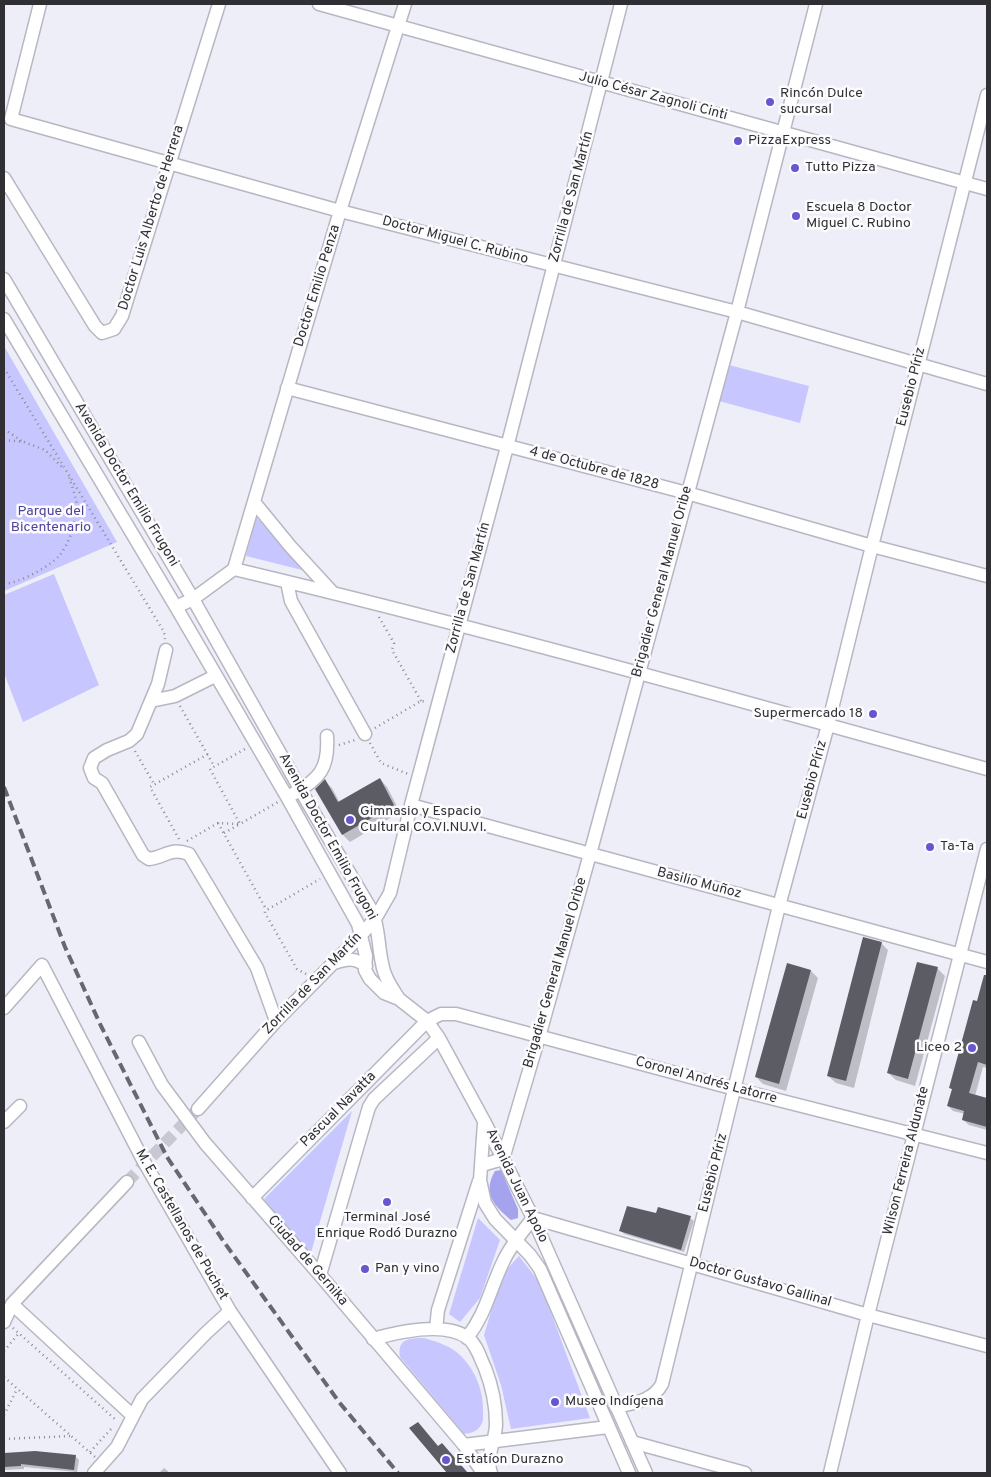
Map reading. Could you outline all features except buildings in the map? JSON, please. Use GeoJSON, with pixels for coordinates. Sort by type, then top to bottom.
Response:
{"type":"FeatureCollection","features":[{"type":"Feature","properties":{"kind":"street"},"geometry":{"type":"LineString","coordinates":[[7,121],[40,4]]}},
{"type":"Feature","properties":{"kind":"street","name":"Doctor Luis Alberto de Herrera"},"geometry":{"type":"LineString","coordinates":[[4,178],[94,326],[102,333],[114,329],[122,316],[219,4]]}},
{"type":"Feature","properties":{"kind":"street","name":"Julio César Zagnoli Cinti"},"geometry":{"type":"LineString","coordinates":[[319,4],[987,189]]}},
{"type":"Feature","properties":{"kind":"street","name":"Doctor Emilio Penza"},"geometry":{"type":"LineString","coordinates":[[234,569],[340,211],[405,4]]}},
{"type":"Feature","properties":{"kind":"street","name":"Zorrilla de San Martín"},"geometry":{"type":"LineString","coordinates":[[198,1109],[276,1021],[362,934],[375,919],[390,892],[418,778],[507,447],[622,4]]}},
{"type":"Feature","properties":{"kind":"street","name":"Brigadier General Manuel Oribe"},"geometry":{"type":"LineString","coordinates":[[503,1159],[590,854],[736,312],[816,4]]}},
{"type":"Feature","properties":{"kind":"street","name":"Eusebio Píriz"},"geometry":{"type":"LineString","coordinates":[[616,1407],[644,1401],[658,1393],[662,1384],[779,906],[828,725],[987,95]]}},
{"type":"Feature","properties":{"kind":"street","name":"Doctor Miguel C. Rubino"},"geometry":{"type":"LineString","coordinates":[[7,121],[169,163],[340,211],[736,312],[987,384]]}},
{"type":"Feature","properties":{"kind":"street","name":"Avenida Doctor Emilio Frugoni"},"geometry":{"type":"LineString","coordinates":[[4,279],[193,599],[375,919],[382,965],[387,979],[399,999]]}},
{"type":"Feature","properties":{"kind":"street","name":"Avenida Doctor Emilio Frugoni"},"geometry":{"type":"LineString","coordinates":[[4,319],[287,797],[358,924],[362,934],[366,956],[366,970],[370,980],[384,993],[399,999]]}},
{"type":"Feature","properties":{"kind":"street","name":"4 de Octubre de 1828"},"geometry":{"type":"LineString","coordinates":[[287,388],[687,493],[872,546],[987,576]]}},
{"type":"Feature","properties":{"kind":"street"},"geometry":{"type":"LineString","coordinates":[[254,502],[290,546],[333,593]]}},
{"type":"Feature","properties":{"kind":"street"},"geometry":{"type":"LineString","coordinates":[[176,608],[193,599],[234,569],[639,672],[987,769]]}},
{"type":"Feature","properties":{"kind":"street"},"geometry":{"type":"LineString","coordinates":[[287,582],[291,600],[365,734]]}},
{"type":"Feature","properties":{"kind":"street"},"geometry":{"type":"LineString","coordinates":[[166,650],[158,684],[138,734],[129,741],[107,750],[94,758],[90,768],[94,778],[102,783],[143,855],[149,859],[156,859],[170,851],[180,850],[188,854],[257,968],[276,1021]]}},
{"type":"Feature","properties":{"kind":"street"},"geometry":{"type":"LineString","coordinates":[[151,701],[174,696],[215,676]]}},
{"type":"Feature","properties":{"kind":"street"},"geometry":{"type":"LineString","coordinates":[[287,797],[313,782],[323,767],[328,749],[327,736]]}},
{"type":"Feature","properties":{"kind":"street","name":"Basilio Muñoz"},"geometry":{"type":"LineString","coordinates":[[411,805],[987,962]]}},
{"type":"Feature","properties":{"kind":"street","name":"Wilson Ferreira Aldunate"},"geometry":{"type":"LineString","coordinates":[[830,1473],[868,1315],[987,849]]}},
{"type":"Feature","properties":{"kind":"street"},"geometry":{"type":"LineString","coordinates":[[332,964],[348,958],[358,960],[366,966]]}},
{"type":"Feature","properties":{"kind":"street","name":"M. E. Castellanos de Puchet"},"geometry":{"type":"LineString","coordinates":[[4,1008],[42,966],[143,1160],[230,1312],[340,1473]]}},
{"type":"Feature","properties":{"kind":"street"},"geometry":{"type":"LineString","coordinates":[[399,999],[426,1021],[439,1038],[484,1121]]}},
{"type":"Feature","properties":{"kind":"street","name":"Coronel Andrés Latorre"},"geometry":{"type":"LineString","coordinates":[[426,1021],[442,1014],[456,1014],[735,1089],[987,1153]]}},
{"type":"Feature","properties":{"kind":"street","name":"Pascual Navatta"},"geometry":{"type":"LineString","coordinates":[[252,1198],[426,1021]]}},
{"type":"Feature","properties":{"kind":"street"},"geometry":{"type":"LineString","coordinates":[[320,1275],[369,1107],[374,1099],[439,1038]]}},
{"type":"Feature","properties":{"kind":"street","name":"Ciudad de Gernika"},"geometry":{"type":"LineString","coordinates":[[139,1042],[162,1085],[205,1143],[464,1445],[483,1473]]}},
{"type":"Feature","properties":{"kind":"street"},"geometry":{"type":"LineString","coordinates":[[4,1122],[20,1106]]}},
{"type":"Feature","properties":{"kind":"street","name":"Avenida Juan Apolo"},"geometry":{"type":"LineString","coordinates":[[484,1121],[533,1218],[646,1473]]}},
{"type":"Feature","properties":{"kind":"street","name":"Avenida Juan Apolo"},"geometry":{"type":"LineString","coordinates":[[484,1121],[480,1180],[485,1203],[495,1219],[517,1240],[540,1270],[629,1473]]}},
{"type":"Feature","properties":{"kind":"street"},"geometry":{"type":"LineString","coordinates":[[482,1164],[503,1159]]}},
{"type":"Feature","properties":{"kind":"street"},"geometry":{"type":"LineString","coordinates":[[436,1329],[438,1310],[480,1180]]}},
{"type":"Feature","properties":{"kind":"street"},"geometry":{"type":"LineString","coordinates":[[4,1321],[8,1305],[127,1182]]}},
{"type":"Feature","properties":{"kind":"street"},"geometry":{"type":"LineString","coordinates":[[467,1338],[478,1324],[505,1258],[533,1218]]}},
{"type":"Feature","properties":{"kind":"street","name":"Doctor Gustavo Gallinal"},"geometry":{"type":"LineString","coordinates":[[533,1218],[868,1315],[987,1346]]}},
{"type":"Feature","properties":{"kind":"street"},"geometry":{"type":"LineString","coordinates":[[8,1305],[134,1416]]}},
{"type":"Feature","properties":{"kind":"street"},"geometry":{"type":"LineString","coordinates":[[98,1468],[117,1447],[142,1399],[206,1333],[230,1312]]}},
{"type":"Feature","properties":{"kind":"street"},"geometry":{"type":"LineString","coordinates":[[373,1339],[399,1333],[436,1329],[467,1338],[476,1347],[490,1379],[496,1407],[494,1442],[489,1455],[488,1466],[491,1473]]}},
{"type":"Feature","properties":{"kind":"street"},"geometry":{"type":"LineString","coordinates":[[464,1445],[608,1427]]}},
{"type":"Feature","properties":{"kind":"street"},"geometry":{"type":"LineString","coordinates":[[632,1442],[745,1473]]}},
{"type":"Feature","properties":{"kind":"path"},"geometry":{"type":"LineString","coordinates":[[4,368],[164,632],[166,650]]}},
{"type":"Feature","properties":{"kind":"path"},"geometry":{"type":"LineString","coordinates":[[4,429],[24,442],[45,450],[68,474],[77,507],[69,538],[59,556],[39,571],[11,584],[4,584]]}},
{"type":"Feature","properties":{"kind":"path"},"geometry":{"type":"LineString","coordinates":[[4,440],[24,442]]}},
{"type":"Feature","properties":{"kind":"path"},"geometry":{"type":"LineString","coordinates":[[371,603],[394,643],[392,650],[421,701]]}},
{"type":"Feature","properties":{"kind":"path"},"geometry":{"type":"LineString","coordinates":[[174,696],[214,766]]}},
{"type":"Feature","properties":{"kind":"path"},"geometry":{"type":"LineString","coordinates":[[365,734],[381,764],[418,778]]}},
{"type":"Feature","properties":{"kind":"path"},"geometry":{"type":"LineString","coordinates":[[129,741],[154,784]]}},
{"type":"Feature","properties":{"kind":"path"},"geometry":{"type":"LineString","coordinates":[[240,824],[210,769],[255,743]]}},
{"type":"Feature","properties":{"kind":"path"},"geometry":{"type":"LineString","coordinates":[[208,754],[150,786],[150,789],[182,844],[218,823],[240,824]]}},
{"type":"Feature","properties":{"kind":"path"},"geometry":{"type":"LineString","coordinates":[[224,833],[287,797]]}},
{"type":"Feature","properties":{"kind":"path"},"geometry":{"type":"LineString","coordinates":[[218,823],[266,909],[265,913],[297,968],[310,976],[314,982]]}},
{"type":"Feature","properties":{"kind":"path"},"geometry":{"type":"LineString","coordinates":[[266,909],[330,874]]}},
{"type":"Feature","properties":{"kind":"path"},"geometry":{"type":"LineString","coordinates":[[4,1321],[118,1422],[90,1452]]}},
{"type":"Feature","properties":{"kind":"path"},"geometry":{"type":"LineString","coordinates":[[4,1351],[19,1333]]}},
{"type":"Feature","properties":{"kind":"path"},"geometry":{"type":"LineString","coordinates":[[4,1377],[90,1452],[98,1468]]}},
{"type":"Feature","properties":{"kind":"path"},"geometry":{"type":"LineString","coordinates":[[4,1416],[17,1389]]}},
{"type":"Feature","properties":{"kind":"path"},"geometry":{"type":"LineString","coordinates":[[4,1439],[71,1436]]}},
{"type":"Feature","properties":{"kind":"green space","name":"Parque del Bicentenario"},"geometry":{"type":"Polygon","coordinates":[[[4,346],[117,542],[4,591],[4,346]]]}},
{"type":"Feature","properties":{"kind":"green space"},"geometry":{"type":"Polygon","coordinates":[[[729,365],[809,386],[800,423],[719,401],[729,365]]]}},
{"type":"Feature","properties":{"kind":"green space"},"geometry":{"type":"Polygon","coordinates":[[[256,517],[306,571],[246,556],[256,517]]]}},
{"type":"Feature","properties":{"kind":"green space"},"geometry":{"type":"Polygon","coordinates":[[[54,574],[99,685],[23,722],[4,673],[4,595],[54,574]]]}},
{"type":"Feature","properties":{"kind":"green space"},"geometry":{"type":"Polygon","coordinates":[[[352,1111],[310,1256],[264,1199],[352,1111]]]}},
{"type":"Feature","properties":{"kind":"green space"},"geometry":{"type":"Polygon","coordinates":[[[478,1218],[500,1240],[480,1298],[460,1322],[449,1314],[478,1218]]]}},
{"type":"Feature","properties":{"kind":"green space"},"geometry":{"type":"Polygon","coordinates":[[[519,1256],[540,1283],[590,1418],[511,1429],[501,1385],[484,1335],[500,1282],[509,1267],[519,1256]]]}},
{"type":"Feature","properties":{"kind":"green space"},"geometry":{"type":"Polygon","coordinates":[[[413,1338],[424,1338],[454,1350],[462,1357],[475,1375],[483,1403],[483,1420],[476,1431],[464,1434],[400,1357],[400,1346],[402,1343],[413,1338]]]}},
{"type":"Feature","properties":{"kind":"shaded area"},"geometry":{"type":"Polygon","coordinates":[[[501,1170],[518,1209],[518,1218],[511,1220],[495,1204],[490,1192],[491,1179],[495,1171],[501,1170]]]}},
{"type":"Feature","properties":{"kind":"tunnel"},"geometry":{"type":"LineString","coordinates":[[127,1182],[198,1109]]}},
{"type":"Feature","properties":{"kind":"railway"},"geometry":{"type":"LineString","coordinates":[[4,787],[65,947],[101,1026],[167,1157],[224,1242],[339,1402],[398,1473]]}},
{"type":"Feature","properties":{"kind":"place","name":"Rincón Dulce sucursal"},"geometry":{"type":"Point","coordinates":[770,102]}},
{"type":"Feature","properties":{"kind":"place","name":"PizzaExpress"},"geometry":{"type":"Point","coordinates":[738,141]}},
{"type":"Feature","properties":{"kind":"place","name":"Tutto Pizza"},"geometry":{"type":"Point","coordinates":[795,168]}},
{"type":"Feature","properties":{"kind":"place","name":"Escuela 8 Doctor Miguel C. Rubino"},"geometry":{"type":"Point","coordinates":[796,216]}},
{"type":"Feature","properties":{"kind":"place","name":"Supermercado 18"},"geometry":{"type":"Point","coordinates":[873,714]}},
{"type":"Feature","properties":{"kind":"place","name":"Gimnasio y Espacio Cultural CO.VI.NU.VI."},"geometry":{"type":"Point","coordinates":[350,820]}},
{"type":"Feature","properties":{"kind":"place","name":"Ta-Ta"},"geometry":{"type":"Point","coordinates":[930,847]}},
{"type":"Feature","properties":{"kind":"place","name":"Liceo 2"},"geometry":{"type":"Point","coordinates":[972,1048]}},
{"type":"Feature","properties":{"kind":"place","name":"Terminal José Enrique Rodó Durazno"},"geometry":{"type":"Point","coordinates":[387,1202]}},
{"type":"Feature","properties":{"kind":"place","name":"Pan y vino"},"geometry":{"type":"Point","coordinates":[365,1269]}},
{"type":"Feature","properties":{"kind":"place","name":"Museo Indígena"},"geometry":{"type":"Point","coordinates":[555,1402]}},
{"type":"Feature","properties":{"kind":"place","name":"Estatíon Durazno"},"geometry":{"type":"Point","coordinates":[446,1460]}}]}
